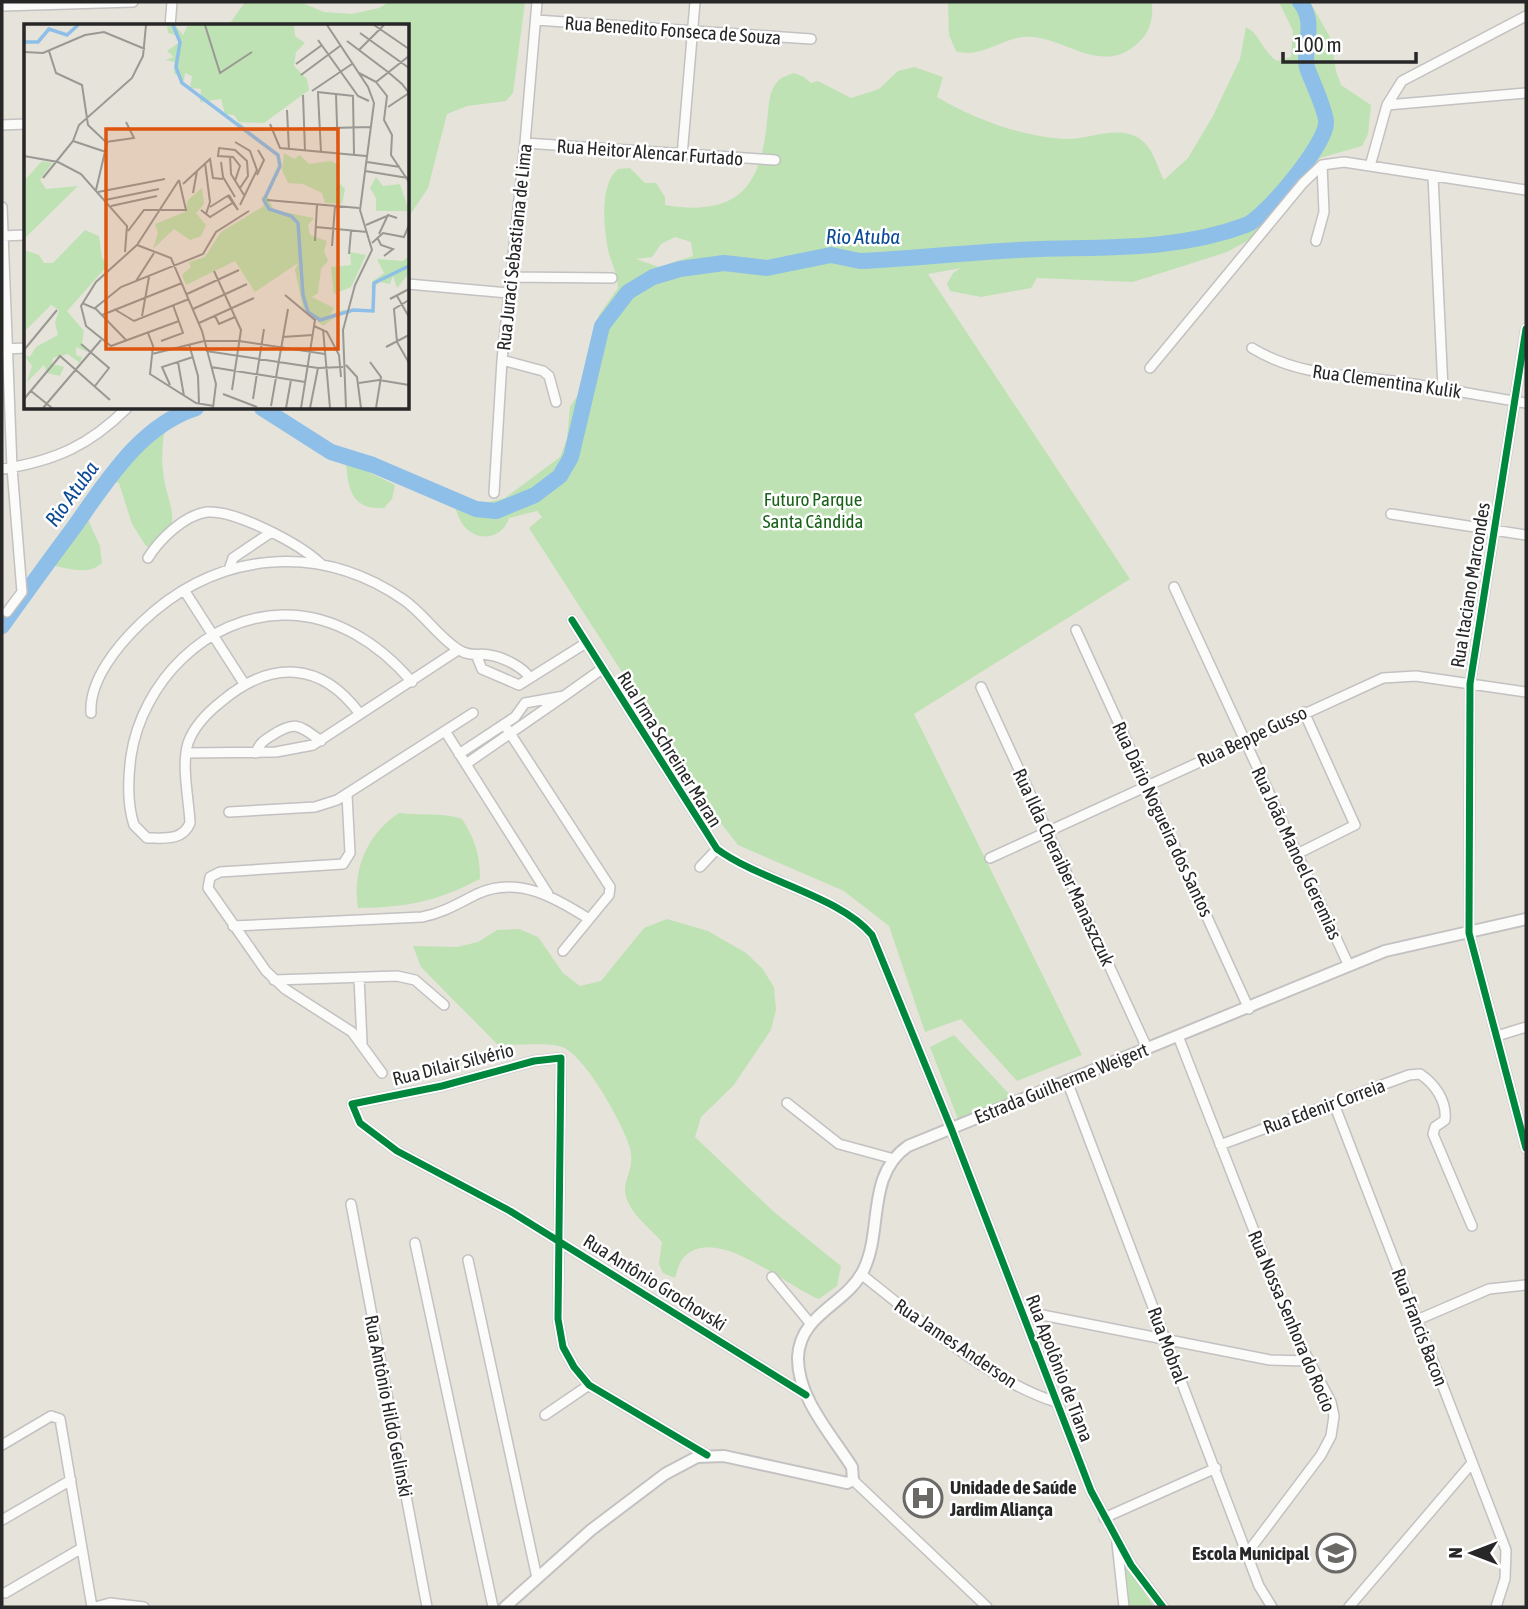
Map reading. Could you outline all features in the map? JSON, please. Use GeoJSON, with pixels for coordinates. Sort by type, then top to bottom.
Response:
{"type":"FeatureCollection","features":[{"type":"Feature","properties":{"kind":"street"},"geometry":{"type":"LineString","coordinates":[[2,6],[133,2]]}},
{"type":"Feature","properties":{"kind":"street"},"geometry":{"type":"LineString","coordinates":[[170,24],[172,2]]}},
{"type":"Feature","properties":{"kind":"street","name":"Rua Juraci Sebastiana de Lima"},"geometry":{"type":"LineString","coordinates":[[494,493],[502,360],[537,2]]}},
{"type":"Feature","properties":{"kind":"street"},"geometry":{"type":"LineString","coordinates":[[682,156],[695,2]]}},
{"type":"Feature","properties":{"kind":"street"},"geometry":{"type":"LineString","coordinates":[[1370,166],[1387,105],[1396,87],[1410,76],[1526,16]]}},
{"type":"Feature","properties":{"kind":"street","name":"Rua Benedito Fonseca de Souza"},"geometry":{"type":"LineString","coordinates":[[536,20],[691,33],[811,39]]}},
{"type":"Feature","properties":{"kind":"street"},"geometry":{"type":"LineString","coordinates":[[1387,105],[1526,93]]}},
{"type":"Feature","properties":{"kind":"street"},"geometry":{"type":"LineString","coordinates":[[2,125],[24,124]]}},
{"type":"Feature","properties":{"kind":"street","name":"Rua Heitor Alencar Furtado"},"geometry":{"type":"LineString","coordinates":[[525,143],[682,156],[775,160]]}},
{"type":"Feature","properties":{"kind":"street"},"geometry":{"type":"LineString","coordinates":[[1150,368],[1303,183],[1322,165],[1336,162],[1370,166],[1526,190]]}},
{"type":"Feature","properties":{"kind":"street"},"geometry":{"type":"LineString","coordinates":[[1316,241],[1324,212],[1322,165]]}},
{"type":"Feature","properties":{"kind":"street"},"geometry":{"type":"LineString","coordinates":[[1433,176],[1443,389]]}},
{"type":"Feature","properties":{"kind":"street"},"geometry":{"type":"LineString","coordinates":[[2,206],[4,349],[22,592],[7,612]]}},
{"type":"Feature","properties":{"kind":"street"},"geometry":{"type":"LineString","coordinates":[[2,236],[24,235]]}},
{"type":"Feature","properties":{"kind":"street"},"geometry":{"type":"LineString","coordinates":[[510,277],[612,278]]}},
{"type":"Feature","properties":{"kind":"street"},"geometry":{"type":"LineString","coordinates":[[410,284],[508,293]]}},
{"type":"Feature","properties":{"kind":"street","name":"Rua Itaciano Marcondes"},"geometry":{"type":"LineString","coordinates":[[1526,329],[1470,684],[1469,933],[1526,1148]]}},
{"type":"Feature","properties":{"kind":"street"},"geometry":{"type":"LineString","coordinates":[[4,349],[24,348]]}},
{"type":"Feature","properties":{"kind":"street","name":"Rua Clementina Kulik"},"geometry":{"type":"LineString","coordinates":[[1252,348],[1282,362],[1330,375],[1443,389],[1526,403]]}},
{"type":"Feature","properties":{"kind":"street"},"geometry":{"type":"LineString","coordinates":[[502,360],[549,376],[555,402]]}},
{"type":"Feature","properties":{"kind":"street"},"geometry":{"type":"LineString","coordinates":[[2,469],[88,443],[125,410]]}},
{"type":"Feature","properties":{"kind":"street"},"geometry":{"type":"LineString","coordinates":[[148,558],[158,541],[201,513],[223,513],[300,547],[322,565]]}},
{"type":"Feature","properties":{"kind":"street"},"geometry":{"type":"LineString","coordinates":[[1391,514],[1526,535]]}},
{"type":"Feature","properties":{"kind":"street"},"geometry":{"type":"LineString","coordinates":[[229,570],[233,558],[271,533]]}},
{"type":"Feature","properties":{"kind":"street"},"geometry":{"type":"LineString","coordinates":[[91,713],[94,690],[125,640],[152,612],[184,590],[229,570],[282,560],[322,565],[358,575],[391,592],[419,611],[458,650],[477,657],[488,654],[524,670],[530,678]]}},
{"type":"Feature","properties":{"kind":"street","name":"Rua João Manoel Geremias"},"geometry":{"type":"LineString","coordinates":[[1174,587],[1349,966]]}},
{"type":"Feature","properties":{"kind":"street"},"geometry":{"type":"LineString","coordinates":[[184,590],[245,685]]}},
{"type":"Feature","properties":{"kind":"street"},"geometry":{"type":"LineString","coordinates":[[360,714],[333,685],[307,674],[281,672],[245,685],[216,705],[200,722],[188,744],[189,827],[179,836],[147,838],[136,830],[130,809],[131,762],[138,727],[150,699],[167,675],[188,654],[212,637],[239,624],[268,617],[311,618],[363,639],[394,662],[412,682]]}},
{"type":"Feature","properties":{"kind":"street","name":"Rua Irma Schreiner Maran"},"geometry":{"type":"LineString","coordinates":[[572,620],[717,849],[745,866],[846,914],[865,927],[876,944],[951,1128]]}},
{"type":"Feature","properties":{"kind":"street","name":"Rua Dário Nogueira dos Santos"},"geometry":{"type":"LineString","coordinates":[[1076,629],[1250,1009]]}},
{"type":"Feature","properties":{"kind":"street"},"geometry":{"type":"LineString","coordinates":[[477,657],[482,669],[519,685],[586,643]]}},
{"type":"Feature","properties":{"kind":"street"},"geometry":{"type":"LineString","coordinates":[[187,753],[297,750],[321,741],[458,650]]}},
{"type":"Feature","properties":{"kind":"street"},"geometry":{"type":"LineString","coordinates":[[466,764],[602,669]]}},
{"type":"Feature","properties":{"kind":"street","name":"Rua Beppe Gusso"},"geometry":{"type":"LineString","coordinates":[[990,858],[1370,682],[1394,676],[1526,692]]}},
{"type":"Feature","properties":{"kind":"street","name":"Rua Ilda Cheraiber Manaszczuk"},"geometry":{"type":"LineString","coordinates":[[981,687],[1147,1048]]}},
{"type":"Feature","properties":{"kind":"street"},"geometry":{"type":"LineString","coordinates":[[460,754],[505,724],[531,701],[564,696]]}},
{"type":"Feature","properties":{"kind":"street"},"geometry":{"type":"LineString","coordinates":[[531,701],[537,705],[538,715]]}},
{"type":"Feature","properties":{"kind":"street"},"geometry":{"type":"LineString","coordinates":[[1297,854],[1355,825],[1304,712]]}},
{"type":"Feature","properties":{"kind":"street"},"geometry":{"type":"LineString","coordinates":[[229,812],[315,807],[347,795],[473,713]]}},
{"type":"Feature","properties":{"kind":"street"},"geometry":{"type":"LineString","coordinates":[[505,724],[609,883],[609,895],[563,951]]}},
{"type":"Feature","properties":{"kind":"street"},"geometry":{"type":"LineString","coordinates":[[256,753],[261,742],[289,725],[302,727],[321,741]]}},
{"type":"Feature","properties":{"kind":"street"},"geometry":{"type":"LineString","coordinates":[[445,731],[548,894]]}},
{"type":"Feature","properties":{"kind":"street"},"geometry":{"type":"LineString","coordinates":[[347,795],[350,853],[343,864],[227,871],[210,877],[210,892],[274,980],[341,1022],[362,1042],[382,1073]]}},
{"type":"Feature","properties":{"kind":"street"},"geometry":{"type":"LineString","coordinates":[[700,867],[717,849]]}},
{"type":"Feature","properties":{"kind":"street"},"geometry":{"type":"LineString","coordinates":[[233,926],[422,917],[446,911],[486,891],[523,888],[548,894],[589,919]]}},
{"type":"Feature","properties":{"kind":"street","name":"Estrada Guilherme Weigert"},"geometry":{"type":"LineString","coordinates":[[894,1158],[908,1146],[1250,1009],[1349,966],[1403,946],[1526,919]]}},
{"type":"Feature","properties":{"kind":"street"},"geometry":{"type":"LineString","coordinates":[[359,977],[362,1042]]}},
{"type":"Feature","properties":{"kind":"street"},"geometry":{"type":"LineString","coordinates":[[274,980],[407,977],[422,985],[444,1005]]}},
{"type":"Feature","properties":{"kind":"street"},"geometry":{"type":"LineString","coordinates":[[1497,1036],[1526,1027]]}},
{"type":"Feature","properties":{"kind":"street","name":"Rua Nossa Senhora do Rocio"},"geometry":{"type":"LineString","coordinates":[[1178,1036],[1307,1362],[1333,1408],[1331,1436],[1321,1455],[1248,1552]]}},
{"type":"Feature","properties":{"kind":"street","name":"Rua Dilair Silvério"},"geometry":{"type":"LineString","coordinates":[[352,1104],[452,1083],[534,1061],[561,1058],[559,1241]]}},
{"type":"Feature","properties":{"kind":"street","name":"Rua Edenir Correia"},"geometry":{"type":"LineString","coordinates":[[1220,1145],[1415,1073],[1427,1079],[1437,1090],[1446,1110],[1445,1120],[1435,1127],[1433,1133],[1472,1226]]}},
{"type":"Feature","properties":{"kind":"street","name":"Rua Mobral"},"geometry":{"type":"LineString","coordinates":[[1067,1081],[1259,1586],[1272,1607]]}},
{"type":"Feature","properties":{"kind":"street"},"geometry":{"type":"LineString","coordinates":[[787,1103],[839,1144],[894,1158],[879,1193],[870,1250],[862,1275],[810,1323],[801,1338],[798,1359],[806,1395],[852,1467],[853,1480],[987,1607]]}},
{"type":"Feature","properties":{"kind":"street","name":"Rua Antônio Grochovski"},"geometry":{"type":"LineString","coordinates":[[352,1104],[360,1123],[389,1145],[559,1241],[806,1395]]}},
{"type":"Feature","properties":{"kind":"street","name":"Rua Francis Bacon"},"geometry":{"type":"LineString","coordinates":[[1334,1104],[1506,1550],[1505,1579],[1496,1607]]}},
{"type":"Feature","properties":{"kind":"street","name":"Rua Apolônio de Tiana"},"geometry":{"type":"LineString","coordinates":[[951,1128],[1056,1402],[1104,1518],[1141,1582],[1163,1607]]}},
{"type":"Feature","properties":{"kind":"street","name":"Rua Antônio Hildo Gelinski"},"geometry":{"type":"LineString","coordinates":[[351,1204],[427,1607]]}},
{"type":"Feature","properties":{"kind":"street"},"geometry":{"type":"LineString","coordinates":[[559,1241],[560,1335],[567,1357],[589,1385],[707,1455]]}},
{"type":"Feature","properties":{"kind":"street"},"geometry":{"type":"LineString","coordinates":[[415,1243],[493,1607]]}},
{"type":"Feature","properties":{"kind":"street"},"geometry":{"type":"LineString","coordinates":[[468,1260],[537,1578]]}},
{"type":"Feature","properties":{"kind":"street","name":"Rua James Anderson"},"geometry":{"type":"LineString","coordinates":[[862,1275],[916,1318],[978,1360],[1031,1393],[1056,1402]]}},
{"type":"Feature","properties":{"kind":"street"},"geometry":{"type":"LineString","coordinates":[[772,1277],[810,1323]]}},
{"type":"Feature","properties":{"kind":"street"},"geometry":{"type":"LineString","coordinates":[[1417,1320],[1489,1289],[1526,1285]]}},
{"type":"Feature","properties":{"kind":"street"},"geometry":{"type":"LineString","coordinates":[[1022,1311],[1270,1360],[1307,1362]]}},
{"type":"Feature","properties":{"kind":"street"},"geometry":{"type":"LineString","coordinates":[[545,1415],[589,1385]]}},
{"type":"Feature","properties":{"kind":"street"},"geometry":{"type":"LineString","coordinates":[[2,1445],[47,1418],[57,1416],[62,1423],[94,1607],[110,1602],[144,1607]]}},
{"type":"Feature","properties":{"kind":"street"},"geometry":{"type":"LineString","coordinates":[[505,1607],[600,1523],[687,1461],[707,1455],[740,1458],[847,1483],[853,1480]]}},
{"type":"Feature","properties":{"kind":"street"},"geometry":{"type":"LineString","coordinates":[[1349,1607],[1472,1463]]}},
{"type":"Feature","properties":{"kind":"street"},"geometry":{"type":"LineString","coordinates":[[1104,1518],[1216,1468]]}},
{"type":"Feature","properties":{"kind":"street"},"geometry":{"type":"LineString","coordinates":[[2,1520],[71,1480]]}},
{"type":"Feature","properties":{"kind":"street"},"geometry":{"type":"LineString","coordinates":[[1117,1542],[1124,1607]]}},
{"type":"Feature","properties":{"kind":"street"},"geometry":{"type":"LineString","coordinates":[[5,1593],[82,1548]]}},
{"type":"Feature","properties":{"kind":"green space"},"geometry":{"type":"Polygon","coordinates":[[[245,2],[300,2],[324,12],[352,14],[379,8],[389,2],[525,2],[513,93],[506,101],[467,106],[447,114],[428,188],[410,215],[410,24],[229,24],[245,2]]]}},
{"type":"Feature","properties":{"kind":"green space"},"geometry":{"type":"Polygon","coordinates":[[[948,2],[1152,2],[1152,13],[1144,37],[1126,52],[1111,56],[1097,56],[1052,41],[1023,37],[981,51],[965,53],[956,51],[949,35],[948,2]]]}},
{"type":"Feature","properties":{"kind":"green space","name":"Futuro Parque Santa Cândida"},"geometry":{"type":"Polygon","coordinates":[[[1279,2],[1310,2],[1331,39],[1341,85],[1371,105],[1368,134],[1362,146],[1320,158],[1251,239],[1227,252],[1133,282],[1037,278],[1031,288],[981,297],[950,291],[947,284],[953,273],[961,268],[928,274],[1130,579],[914,714],[1082,1055],[1017,1081],[961,1019],[925,1032],[889,926],[844,891],[738,845],[713,813],[529,528],[542,517],[537,511],[509,518],[502,530],[490,536],[483,536],[465,527],[453,502],[489,502],[505,498],[560,457],[567,439],[570,407],[581,390],[599,315],[618,288],[608,250],[604,207],[608,185],[618,169],[630,168],[645,183],[656,183],[665,197],[665,205],[690,208],[727,201],[741,193],[759,164],[771,94],[780,79],[794,73],[811,83],[818,81],[851,98],[879,89],[898,71],[914,67],[943,77],[937,97],[999,126],[1049,138],[1074,139],[1122,133],[1140,139],[1155,158],[1164,180],[1188,158],[1213,116],[1240,59],[1246,27],[1277,61],[1291,57],[1293,31],[1279,2]],[[675,237],[661,244],[652,257],[636,259],[659,267],[693,256],[691,242],[675,237]]]}},
{"type":"Feature","properties":{"kind":"green space"},"geometry":{"type":"Polygon","coordinates":[[[165,426],[162,465],[172,520],[171,529],[158,549],[146,546],[132,524],[119,483],[106,479],[128,453],[165,426]]]}},
{"type":"Feature","properties":{"kind":"green space"},"geometry":{"type":"Polygon","coordinates":[[[346,461],[395,485],[392,499],[384,508],[364,505],[353,496],[346,461]]]}},
{"type":"Feature","properties":{"kind":"green space"},"geometry":{"type":"Polygon","coordinates":[[[84,511],[100,546],[102,563],[82,570],[46,564],[84,511]]]}},
{"type":"Feature","properties":{"kind":"green space"},"geometry":{"type":"Polygon","coordinates":[[[399,813],[462,819],[476,848],[480,879],[421,902],[358,908],[357,880],[364,854],[378,831],[399,813]]]}},
{"type":"Feature","properties":{"kind":"green space"},"geometry":{"type":"Polygon","coordinates":[[[667,919],[708,931],[746,953],[762,968],[774,987],[776,1010],[771,1030],[733,1086],[701,1117],[695,1137],[774,1212],[841,1266],[837,1286],[819,1299],[733,1252],[714,1248],[698,1249],[684,1257],[675,1278],[663,1273],[659,1264],[662,1242],[634,1212],[626,1198],[625,1185],[631,1166],[630,1148],[612,1108],[592,1076],[571,1052],[562,1047],[497,1044],[421,967],[413,946],[457,947],[478,942],[497,930],[519,929],[538,937],[563,973],[580,986],[601,981],[644,928],[667,919]]]}},
{"type":"Feature","properties":{"kind":"green space"},"geometry":{"type":"Polygon","coordinates":[[[954,1035],[1012,1097],[958,1119],[930,1047],[954,1035]]]}},
{"type":"Feature","properties":{"kind":"green space"},"geometry":{"type":"Polygon","coordinates":[[[1122,1560],[1154,1607],[1129,1607],[1122,1560]]]}},
{"type":"Feature","properties":{"kind":"waterway","name":"Rio Atuba"},"geometry":{"type":"LineString","coordinates":[[265,410],[331,452],[373,465],[476,509],[496,511],[535,495],[560,476],[571,457],[602,326],[628,292],[653,277],[680,269],[724,263],[767,268],[831,255],[860,261],[1018,250],[1144,246],[1195,239],[1246,225],[1267,209],[1306,163],[1326,123],[1307,65],[1309,29],[1300,2]]}},
{"type":"Feature","properties":{"kind":"waterway","name":"Rio Atuba"},"geometry":{"type":"LineString","coordinates":[[2,626],[125,458],[157,428],[192,410]]}},
{"type":"Feature","properties":{"kind":"cycle path"},"geometry":{"type":"LineString","coordinates":[[1526,329],[1470,684],[1469,933],[1526,1148]]}},
{"type":"Feature","properties":{"kind":"cycle path"},"geometry":{"type":"LineString","coordinates":[[572,620],[717,849],[840,910],[858,921],[872,935],[951,1128],[1091,1491],[1131,1565],[1163,1607]]}},
{"type":"Feature","properties":{"kind":"cycle path"},"geometry":{"type":"LineString","coordinates":[[707,1455],[589,1385],[574,1367],[563,1347],[558,1319],[561,1058],[534,1061],[442,1086],[352,1104],[360,1123],[397,1151],[510,1211],[806,1395]]}},
{"type":"Feature","properties":{"kind":"place","name":"Unidade de Saúde Jardim Aliança"},"geometry":{"type":"Point","coordinates":[923,1498]}},
{"type":"Feature","properties":{"kind":"place","name":"Escola Municipal"},"geometry":{"type":"Point","coordinates":[1336,1553]}}]}
